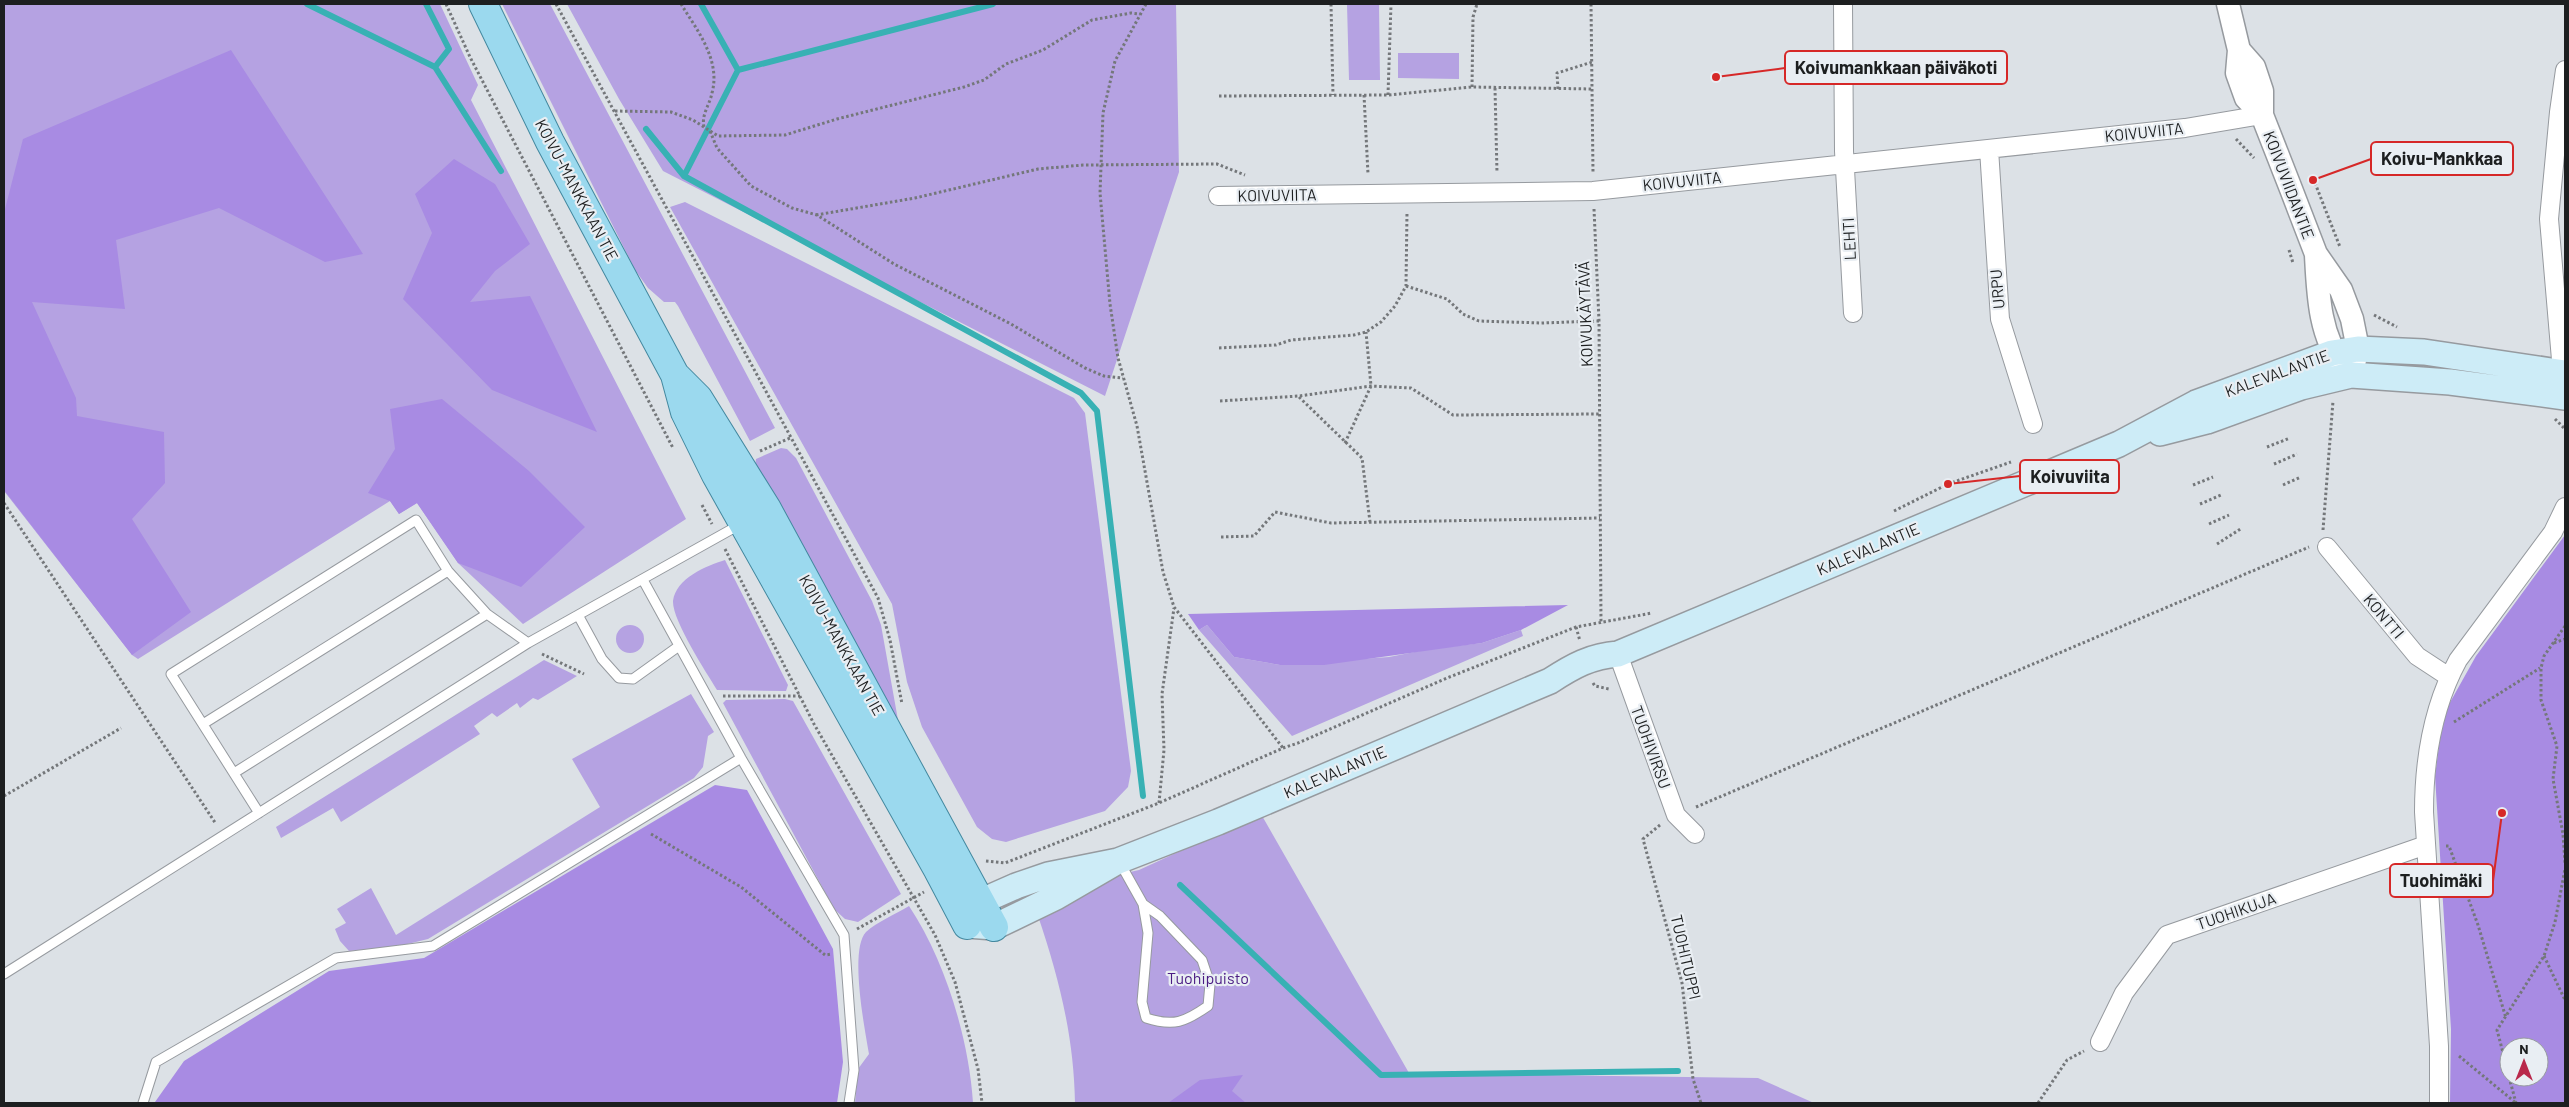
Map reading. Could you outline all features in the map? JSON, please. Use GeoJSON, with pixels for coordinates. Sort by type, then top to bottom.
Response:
{"type":"FeatureCollection","features":[{"type":"Feature","properties":{"kind":"main road","name":"KOIVU-MANKKAAN TIE"},"geometry":{"type":"LineString","coordinates":[[483,4],[550,142],[675,375],[684,412],[755,516],[982,901],[994,926]]}},
{"type":"Feature","properties":{"kind":"main road","name":"KALEVALANTIE"},"geometry":{"type":"LineString","coordinates":[[967,926],[994,926],[1056,897],[1118,861],[1218,822],[1550,681],[1573,666],[1596,656],[1618,654],[2119,444],[2196,403],[2295,364],[2332,353],[2358,349],[2424,352],[2564,385]]}},
{"type":"Feature","properties":{"kind":"main road","name":"KALEVALANTIE"},"geometry":{"type":"LineString","coordinates":[[2119,444],[2207,421],[2302,387],[2351,375],[2450,382],[2564,385]]}},
{"type":"Feature","properties":{"kind":"main road","name":"KOIVU-MANKKAAN TIE"},"geometry":{"type":"LineString","coordinates":[[755,516],[967,926]]}},
{"type":"Feature","properties":{"kind":"main road","name":"KALEVALANTIE"},"geometry":{"type":"LineString","coordinates":[[982,901],[1048,875],[1118,861]]}},
{"type":"Feature","properties":{"kind":"main road"},"geometry":{"type":"LineString","coordinates":[[967,926],[982,901]]}},
{"type":"Feature","properties":{"kind":"street","name":"LEHTI"},"geometry":{"type":"LineString","coordinates":[[1843,4],[1845,165],[1854,313]]}},
{"type":"Feature","properties":{"kind":"street","name":"KOIVUVIIDANTIE"},"geometry":{"type":"LineString","coordinates":[[2228,4],[2239,50],[2254,67],[2262,91],[2262,115],[2316,254],[2341,290],[2352,319],[2358,349],[2351,375]]}},
{"type":"Feature","properties":{"kind":"street"},"geometry":{"type":"LineString","coordinates":[[2564,385],[2549,219],[2565,70]]}},
{"type":"Feature","properties":{"kind":"street","name":"KOIVUVIITA"},"geometry":{"type":"LineString","coordinates":[[1218,196],[1593,190],[1845,165],[2230,122],[2262,115]]}},
{"type":"Feature","properties":{"kind":"street","name":"URPU"},"geometry":{"type":"LineString","coordinates":[[1988,149],[2000,319],[2033,424]]}},
{"type":"Feature","properties":{"kind":"street","name":"KOIVUVIIDANTIE"},"geometry":{"type":"LineString","coordinates":[[2316,254],[2318,297],[2332,353],[2351,375]]}},
{"type":"Feature","properties":{"kind":"street"},"geometry":{"type":"LineString","coordinates":[[2438,1103],[2439,1046],[2426,845],[2424,775],[2430,737],[2449,677],[2458,660],[2553,532],[2565,507]]}},
{"type":"Feature","properties":{"kind":"street","name":"KONTTI"},"geometry":{"type":"LineString","coordinates":[[2321,542],[2417,656],[2449,677]]}},
{"type":"Feature","properties":{"kind":"street","name":"TUOHIVIRSU"},"geometry":{"type":"LineString","coordinates":[[1618,654],[1676,815],[1695,834]]}},
{"type":"Feature","properties":{"kind":"street","name":"TUOHIKUJA"},"geometry":{"type":"LineString","coordinates":[[2100,1042],[2124,994],[2167,935],[2426,845]]}},
{"type":"Feature","properties":{"kind":"lane"},"geometry":{"type":"LineString","coordinates":[[4,974],[528,643],[755,516]]}},
{"type":"Feature","properties":{"kind":"lane"},"geometry":{"type":"LineString","coordinates":[[259,813],[171,674],[416,520],[448,571],[487,614],[528,643]]}},
{"type":"Feature","properties":{"kind":"lane"},"geometry":{"type":"LineString","coordinates":[[203,724],[448,571]]}},
{"type":"Feature","properties":{"kind":"lane"},"geometry":{"type":"LineString","coordinates":[[643,580],[741,758],[844,936],[854,1070],[849,1103]]}},
{"type":"Feature","properties":{"kind":"lane"},"geometry":{"type":"LineString","coordinates":[[234,773],[487,614]]}},
{"type":"Feature","properties":{"kind":"lane"},"geometry":{"type":"LineString","coordinates":[[578,615],[602,659],[619,678],[633,679],[679,646]]}},
{"type":"Feature","properties":{"kind":"lane"},"geometry":{"type":"LineString","coordinates":[[143,1103],[156,1062],[336,958],[433,946],[741,758]]}},
{"type":"Feature","properties":{"kind":"lane"},"geometry":{"type":"LineString","coordinates":[[1118,861],[1144,904],[1160,916],[1202,960],[1210,984],[1208,1006],[1193,1017],[1170,1024],[1146,1018],[1142,1002],[1148,933],[1144,904]]}},
{"type":"Feature","properties":{"kind":"path"},"geometry":{"type":"LineString","coordinates":[[556,4],[878,598],[890,640],[900,692]]}},
{"type":"Feature","properties":{"kind":"path"},"geometry":{"type":"LineString","coordinates":[[681,4],[709,49],[714,73],[713,92],[706,110],[704,127]]}},
{"type":"Feature","properties":{"kind":"path"},"geometry":{"type":"LineString","coordinates":[[1146,4],[1115,61],[1108,84],[1103,113],[1100,193],[1110,304],[1118,358],[1144,458],[1163,572],[1174,607],[1283,748]]}},
{"type":"Feature","properties":{"kind":"path"},"geometry":{"type":"LineString","coordinates":[[1331,4],[1333,95]]}},
{"type":"Feature","properties":{"kind":"path"},"geometry":{"type":"LineString","coordinates":[[1388,95],[1391,4]]}},
{"type":"Feature","properties":{"kind":"path"},"geometry":{"type":"LineString","coordinates":[[1472,87],[1474,17],[1477,4]]}},
{"type":"Feature","properties":{"kind":"path","name":"KOIVUKÄYTÄVÄ"},"geometry":{"type":"LineString","coordinates":[[1591,4],[1593,190],[1599,321],[1601,624]]}},
{"type":"Feature","properties":{"kind":"path"},"geometry":{"type":"LineString","coordinates":[[615,112],[671,112],[693,120],[718,136],[785,135],[837,119],[964,88],[984,80],[1006,64],[1043,50],[1092,20],[1131,13],[1140,14]]}},
{"type":"Feature","properties":{"kind":"path"},"geometry":{"type":"LineString","coordinates":[[1558,89],[1557,73],[1592,62]]}},
{"type":"Feature","properties":{"kind":"path"},"geometry":{"type":"LineString","coordinates":[[1219,96],[1388,95],[1472,87],[1593,89]]}},
{"type":"Feature","properties":{"kind":"path"},"geometry":{"type":"LineString","coordinates":[[1495,88],[1497,192]]}},
{"type":"Feature","properties":{"kind":"path"},"geometry":{"type":"LineString","coordinates":[[1364,95],[1368,180]]}},
{"type":"Feature","properties":{"kind":"path"},"geometry":{"type":"LineString","coordinates":[[2230,122],[2236,138],[2258,164]]}},
{"type":"Feature","properties":{"kind":"path"},"geometry":{"type":"LineString","coordinates":[[710,131],[717,148],[751,186],[792,208],[816,214],[894,264],[1011,324],[1085,368],[1104,376],[1124,378]]}},
{"type":"Feature","properties":{"kind":"path"},"geometry":{"type":"LineString","coordinates":[[816,214],[915,198],[1038,169],[1083,166],[1217,164]]}},
{"type":"Feature","properties":{"kind":"path"},"geometry":{"type":"LineString","coordinates":[[1219,348],[1276,345],[1291,340],[1354,335],[1366,332],[1381,322],[1395,306],[1406,286],[1407,193]]}},
{"type":"Feature","properties":{"kind":"path"},"geometry":{"type":"LineString","coordinates":[[2286,242],[2294,267]]}},
{"type":"Feature","properties":{"kind":"path"},"geometry":{"type":"LineString","coordinates":[[1406,286],[1447,299],[1463,314],[1479,321],[1541,323],[1599,321]]}},
{"type":"Feature","properties":{"kind":"path"},"geometry":{"type":"LineString","coordinates":[[2368,308],[2372,314],[2405,331]]}},
{"type":"Feature","properties":{"kind":"path"},"geometry":{"type":"LineString","coordinates":[[1345,443],[1371,386],[1366,332]]}},
{"type":"Feature","properties":{"kind":"path"},"geometry":{"type":"LineString","coordinates":[[1220,401],[1299,396],[1371,386],[1411,388],[1453,415],[1599,414]]}},
{"type":"Feature","properties":{"kind":"path"},"geometry":{"type":"LineString","coordinates":[[1299,396],[1362,458],[1370,522]]}},
{"type":"Feature","properties":{"kind":"path"},"geometry":{"type":"LineString","coordinates":[[1676,815],[2321,542],[2333,396]]}},
{"type":"Feature","properties":{"kind":"path"},"geometry":{"type":"LineString","coordinates":[[2267,448],[2290,438]]}},
{"type":"Feature","properties":{"kind":"path"},"geometry":{"type":"LineString","coordinates":[[2274,464],[2297,454]]}},
{"type":"Feature","properties":{"kind":"path"},"geometry":{"type":"LineString","coordinates":[[1888,514],[1948,484],[2014,461]]}},
{"type":"Feature","properties":{"kind":"path"},"geometry":{"type":"LineString","coordinates":[[2193,485],[2213,477]]}},
{"type":"Feature","properties":{"kind":"path"},"geometry":{"type":"LineString","coordinates":[[2283,485],[2301,478]]}},
{"type":"Feature","properties":{"kind":"path"},"geometry":{"type":"LineString","coordinates":[[2200,504],[2221,495]]}},
{"type":"Feature","properties":{"kind":"path"},"geometry":{"type":"LineString","coordinates":[[4,503],[224,835]]}},
{"type":"Feature","properties":{"kind":"path"},"geometry":{"type":"LineString","coordinates":[[1221,537],[1254,536],[1275,512],[1331,523],[1600,518]]}},
{"type":"Feature","properties":{"kind":"path"},"geometry":{"type":"LineString","coordinates":[[2209,524],[2230,515]]}},
{"type":"Feature","properties":{"kind":"path"},"geometry":{"type":"LineString","coordinates":[[2217,544],[2242,528]]}},
{"type":"Feature","properties":{"kind":"path"},"geometry":{"type":"LineString","coordinates":[[1160,803],[1164,750],[1162,694],[1174,607]]}},
{"type":"Feature","properties":{"kind":"path"},"geometry":{"type":"LineString","coordinates":[[984,861],[1005,863],[1160,803],[1283,748],[1535,642],[1576,627],[1601,624],[1658,612]]}},
{"type":"Feature","properties":{"kind":"path"},"geometry":{"type":"LineString","coordinates":[[2565,626],[2544,656],[2541,668],[2541,700],[2557,746],[2552,779],[2563,834],[2565,863]]}},
{"type":"Feature","properties":{"kind":"path"},"geometry":{"type":"LineString","coordinates":[[2554,643],[2565,639]]}},
{"type":"Feature","properties":{"kind":"path"},"geometry":{"type":"LineString","coordinates":[[534,659],[543,654],[584,674]]}},
{"type":"Feature","properties":{"kind":"path"},"geometry":{"type":"LineString","coordinates":[[2430,737],[2541,668]]}},
{"type":"Feature","properties":{"kind":"path"},"geometry":{"type":"LineString","coordinates":[[707,696],[800,696]]}},
{"type":"Feature","properties":{"kind":"path"},"geometry":{"type":"LineString","coordinates":[[4,796],[121,728]]}},
{"type":"Feature","properties":{"kind":"path","name":"TUOHITUPPI"},"geometry":{"type":"LineString","coordinates":[[1660,825],[1643,839],[1682,983],[1693,1079],[1701,1103]]}},
{"type":"Feature","properties":{"kind":"path"},"geometry":{"type":"LineString","coordinates":[[651,834],[741,887],[825,955],[845,953]]}},
{"type":"Feature","properties":{"kind":"path"},"geometry":{"type":"LineString","coordinates":[[2426,845],[2449,846],[2478,925],[2506,1018]]}},
{"type":"Feature","properties":{"kind":"path"},"geometry":{"type":"LineString","coordinates":[[2499,1038],[2497,1030],[2544,956],[2555,922],[2565,870]]}},
{"type":"Feature","properties":{"kind":"path"},"geometry":{"type":"LineString","coordinates":[[844,936],[913,899],[935,935],[955,982],[978,1069],[982,1103]]}},
{"type":"Feature","properties":{"kind":"path"},"geometry":{"type":"LineString","coordinates":[[2544,956],[2565,1000]]}},
{"type":"Feature","properties":{"kind":"path"},"geometry":{"type":"LineString","coordinates":[[2038,1103],[2067,1060],[2100,1042]]}},
{"type":"Feature","properties":{"kind":"path"},"geometry":{"type":"LineString","coordinates":[[2439,1046],[2449,1048],[2516,1103]]}},
{"type":"Feature","properties":{"kind":"path"},"geometry":{"type":"LineString","coordinates":[[2512,1087],[2516,1103]]}},
{"type":"Feature","properties":{"kind":"green space"},"geometry":{"type":"Polygon","coordinates":[[[4,4],[440,4],[478,85],[471,100],[686,519],[523,624],[458,563],[417,503],[399,514],[390,501],[138,659],[132,655],[4,491],[4,4]]]}},
{"type":"Feature","properties":{"kind":"green space"},"geometry":{"type":"Polygon","coordinates":[[[502,4],[550,4],[775,428],[750,441],[678,306],[675,302],[664,302],[648,288],[635,270],[502,4]]]}},
{"type":"Feature","properties":{"kind":"green space"},"geometry":{"type":"Polygon","coordinates":[[[567,4],[1176,4],[1179,172],[1105,396],[663,171],[619,99],[567,4]]]}},
{"type":"Feature","properties":{"kind":"green space"},"geometry":{"type":"Polygon","coordinates":[[[1347,4],[1379,4],[1380,80],[1349,80],[1347,4]]]}},
{"type":"Feature","properties":{"kind":"green space"},"geometry":{"type":"Polygon","coordinates":[[[1398,53],[1459,53],[1459,79],[1398,78],[1398,53]]]}},
{"type":"Feature","properties":{"kind":"green space"},"geometry":{"type":"Polygon","coordinates":[[[685,202],[1074,398],[1085,413],[1131,771],[1128,787],[1105,811],[1006,842],[992,839],[977,827],[922,727],[907,682],[892,604],[670,207],[685,202]]]}},
{"type":"Feature","properties":{"kind":"green space"},"geometry":{"type":"Polygon","coordinates":[[[781,448],[787,449],[796,458],[872,601],[881,625],[898,720],[755,466],[756,459],[781,448]]]}},
{"type":"Feature","properties":{"kind":"green space"},"geometry":{"type":"Polygon","coordinates":[[[725,560],[788,685],[786,691],[717,690],[684,633],[674,610],[673,601],[675,593],[693,574],[725,560]]]}},
{"type":"Feature","properties":{"kind":"green space"},"geometry":{"type":"Polygon","coordinates":[[[630,625],[640,629],[644,639],[640,649],[630,653],[620,649],[616,639],[620,629],[630,625]]]}},
{"type":"Feature","properties":{"kind":"green space"},"geometry":{"type":"Polygon","coordinates":[[[1207,625],[1234,657],[1280,665],[1389,657],[1430,649],[1482,643],[1521,630],[1523,636],[1292,736],[1199,630],[1207,625]]]}},
{"type":"Feature","properties":{"kind":"green space"},"geometry":{"type":"Polygon","coordinates":[[[544,660],[577,676],[538,700],[533,698],[520,708],[517,703],[497,717],[492,713],[474,726],[480,734],[341,822],[333,808],[281,838],[276,827],[544,660]]]}},
{"type":"Feature","properties":{"kind":"green space"},"geometry":{"type":"Polygon","coordinates":[[[691,694],[714,732],[708,736],[703,767],[694,778],[428,939],[391,948],[349,951],[340,941],[335,929],[346,923],[337,909],[371,888],[396,935],[600,807],[572,759],[691,694]]]}},
{"type":"Feature","properties":{"kind":"green space"},"geometry":{"type":"Polygon","coordinates":[[[785,699],[793,701],[901,894],[858,922],[845,919],[834,909],[723,703],[726,700],[785,699]]]}},
{"type":"Feature","properties":{"kind":"green space","name":"Tuohipuisto"},"geometry":{"type":"Polygon","coordinates":[[[1261,814],[1409,1073],[1758,1078],[1814,1103],[1075,1103],[1072,1055],[1064,1008],[1038,916],[1117,875],[1139,870],[1261,814]]]}},
{"type":"Feature","properties":{"kind":"green space"},"geometry":{"type":"Polygon","coordinates":[[[909,906],[934,951],[953,1001],[971,1078],[973,1103],[855,1103],[858,1069],[869,1054],[858,972],[861,941],[870,928],[909,906]]]}},
{"type":"Feature","properties":{"kind":"shaded area"},"geometry":{"type":"Polygon","coordinates":[[[231,50],[363,254],[325,262],[219,208],[116,240],[125,309],[32,302],[76,398],[77,416],[164,432],[165,483],[132,519],[191,612],[132,655],[4,490],[4,213],[23,139],[231,50]]]}},
{"type":"Feature","properties":{"kind":"shaded area"},"geometry":{"type":"Polygon","coordinates":[[[454,159],[495,184],[530,244],[495,271],[470,302],[530,296],[597,432],[492,390],[403,299],[432,233],[415,194],[454,159]]]}},
{"type":"Feature","properties":{"kind":"shaded area"},"geometry":{"type":"Polygon","coordinates":[[[442,399],[529,471],[585,527],[521,587],[458,563],[417,503],[399,514],[390,501],[368,493],[395,449],[390,409],[442,399]]]}},
{"type":"Feature","properties":{"kind":"shaded area"},"geometry":{"type":"Polygon","coordinates":[[[2565,535],[2565,1103],[2450,1103],[2451,1029],[2435,776],[2440,738],[2448,706],[2476,656],[2565,535]]]}},
{"type":"Feature","properties":{"kind":"shaded area"},"geometry":{"type":"Polygon","coordinates":[[[1568,605],[1521,630],[1482,643],[1324,665],[1280,665],[1234,657],[1207,625],[1199,630],[1188,614],[1568,605]]]}},
{"type":"Feature","properties":{"kind":"shaded area"},"geometry":{"type":"Polygon","coordinates":[[[715,785],[747,790],[833,949],[843,1062],[837,1103],[155,1102],[184,1061],[329,971],[424,958],[715,785]]]}},
{"type":"Feature","properties":{"kind":"shaded area"},"geometry":{"type":"Polygon","coordinates":[[[1243,1075],[1232,1091],[1246,1103],[1168,1103],[1200,1080],[1243,1075]]]}},
{"type":"Feature","properties":{"kind":"waterway"},"geometry":{"type":"LineString","coordinates":[[307,4],[435,67],[501,171]]}},
{"type":"Feature","properties":{"kind":"waterway"},"geometry":{"type":"LineString","coordinates":[[426,4],[449,49],[435,67]]}},
{"type":"Feature","properties":{"kind":"waterway"},"geometry":{"type":"LineString","coordinates":[[701,4],[738,70]]}},
{"type":"Feature","properties":{"kind":"waterway"},"geometry":{"type":"LineString","coordinates":[[684,176],[738,70],[993,4]]}},
{"type":"Feature","properties":{"kind":"waterway"},"geometry":{"type":"LineString","coordinates":[[646,129],[684,176],[1081,393],[1097,411],[1143,796]]}},
{"type":"Feature","properties":{"kind":"waterway"},"geometry":{"type":"LineString","coordinates":[[1180,885],[1381,1075],[1678,1071]]}},
{"type":"Feature","properties":{"kind":"place","name":"Koivumankkaan päiväkoti"},"geometry":{"type":"Point","coordinates":[1716,77]}},
{"type":"Feature","properties":{"kind":"place","name":"Koivu-Mankkaa"},"geometry":{"type":"Point","coordinates":[2313,180]}},
{"type":"Feature","properties":{"kind":"place","name":"Koivuviita"},"geometry":{"type":"Point","coordinates":[1948,484]}},
{"type":"Feature","properties":{"kind":"place","name":"Tuohimäki"},"geometry":{"type":"Point","coordinates":[2502,813]}}]}
